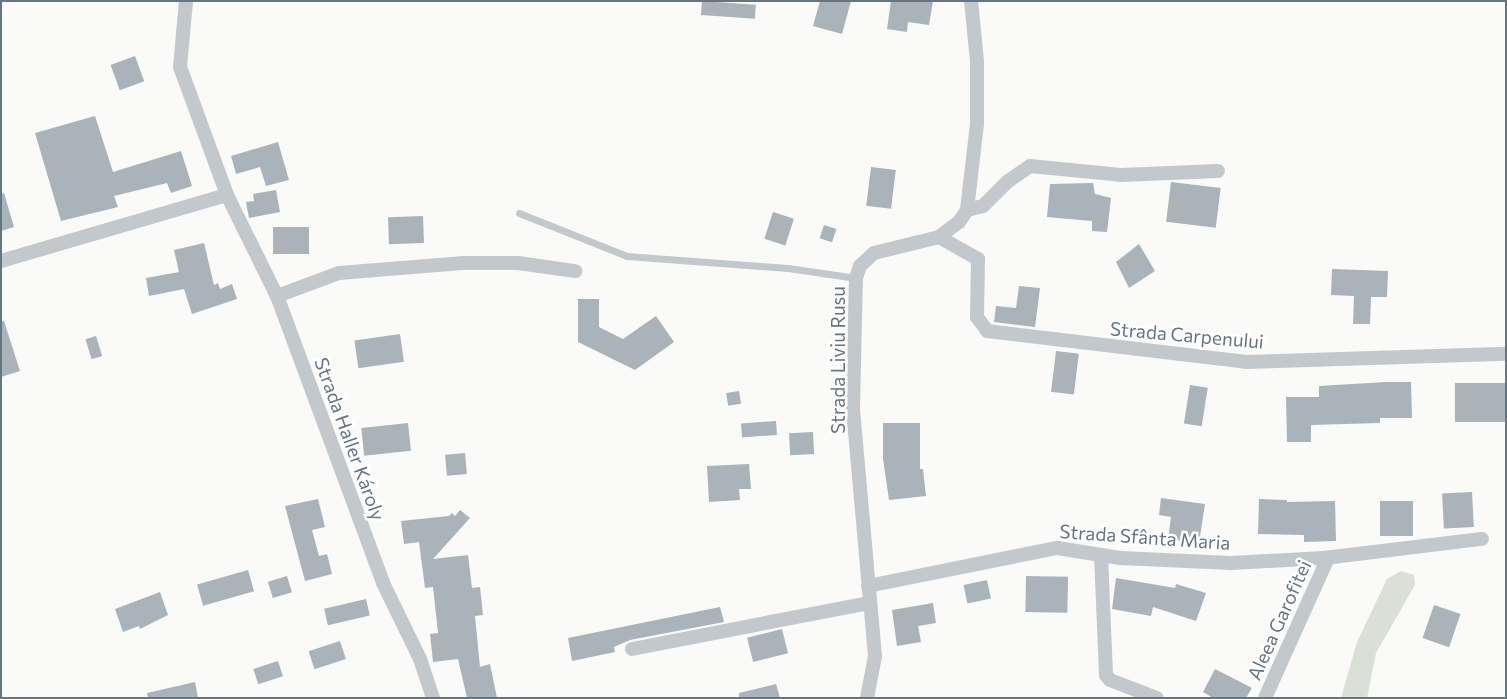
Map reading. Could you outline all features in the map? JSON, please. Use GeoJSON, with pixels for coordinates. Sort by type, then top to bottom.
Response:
{"type":"FeatureCollection","features":[{"type":"Feature","properties":{"kind":"street","name":"Strada Haller Károly"},"geometry":{"type":"LineString","coordinates":[[186,1],[180,67],[227,195],[277,296],[383,583],[420,659],[433,698]]}},
{"type":"Feature","properties":{"kind":"street"},"geometry":{"type":"LineString","coordinates":[[971,1],[977,61],[977,123],[967,210],[983,206],[1012,178],[1030,166],[1121,175],[1218,171]]}},
{"type":"Feature","properties":{"kind":"street"},"geometry":{"type":"LineString","coordinates":[[1,261],[227,195]]}},
{"type":"Feature","properties":{"kind":"street","name":"Strada Liviu Rusu"},"geometry":{"type":"LineString","coordinates":[[867,698],[875,656],[853,408],[856,278],[860,266],[874,253],[939,236],[959,222],[967,210]]}},
{"type":"Feature","properties":{"kind":"street","name":"Strada Carpenului"},"geometry":{"type":"LineString","coordinates":[[939,236],[978,259],[981,268],[977,317],[987,331],[1246,362],[1506,354]]}},
{"type":"Feature","properties":{"kind":"street"},"geometry":{"type":"LineString","coordinates":[[277,296],[339,274],[358,272],[462,264],[518,264],[576,271]]}},
{"type":"Feature","properties":{"kind":"street","name":"Strada Sfânta Maria"},"geometry":{"type":"LineString","coordinates":[[868,586],[1057,548],[1100,554],[1231,563],[1328,558],[1482,539]]}},
{"type":"Feature","properties":{"kind":"street"},"geometry":{"type":"LineString","coordinates":[[1100,554],[1103,667],[1106,675],[1110,680],[1157,698]]}},
{"type":"Feature","properties":{"kind":"street","name":"Aleea Garofitei"},"geometry":{"type":"LineString","coordinates":[[1265,698],[1328,558]]}},
{"type":"Feature","properties":{"kind":"street"},"geometry":{"type":"LineString","coordinates":[[632,649],[869,602]]}},
{"type":"Feature","properties":{"kind":"lane"},"geometry":{"type":"LineString","coordinates":[[519,213],[627,256],[788,268],[856,278]]}},
{"type":"Feature","properties":{"kind":"shaded area"},"geometry":{"type":"Polygon","coordinates":[[[1401,571],[1414,575],[1415,585],[1376,653],[1367,698],[1341,698],[1357,642],[1387,579],[1401,571]]]}},
{"type":"Feature","properties":{"kind":"building"},"geometry":{"type":"Polygon","coordinates":[[[702,1],[756,5],[755,19],[701,15],[702,1]]]}},
{"type":"Feature","properties":{"kind":"building"},"geometry":{"type":"Polygon","coordinates":[[[820,1],[851,1],[842,34],[813,26],[820,1]]]}},
{"type":"Feature","properties":{"kind":"building"},"geometry":{"type":"Polygon","coordinates":[[[891,1],[933,1],[929,25],[908,22],[907,32],[887,29],[891,1]]]}},
{"type":"Feature","properties":{"kind":"building"},"geometry":{"type":"Polygon","coordinates":[[[135,56],[144,81],[120,90],[111,65],[135,56]]]}},
{"type":"Feature","properties":{"kind":"building"},"geometry":{"type":"Polygon","coordinates":[[[95,116],[113,172],[181,151],[192,186],[171,193],[167,183],[114,196],[118,207],[61,221],[35,133],[95,116]]]}},
{"type":"Feature","properties":{"kind":"building"},"geometry":{"type":"Polygon","coordinates":[[[278,142],[289,180],[266,186],[260,167],[236,174],[231,156],[278,142]]]}},
{"type":"Feature","properties":{"kind":"building"},"geometry":{"type":"Polygon","coordinates":[[[871,167],[896,170],[891,209],[866,206],[871,167]]]}},
{"type":"Feature","properties":{"kind":"building"},"geometry":{"type":"Polygon","coordinates":[[[1171,182],[1221,188],[1216,228],[1166,222],[1171,182]]]}},
{"type":"Feature","properties":{"kind":"building"},"geometry":{"type":"Polygon","coordinates":[[[1093,183],[1095,194],[1111,198],[1107,232],[1092,231],[1092,221],[1047,217],[1050,184],[1093,183]]]}},
{"type":"Feature","properties":{"kind":"building"},"geometry":{"type":"Polygon","coordinates":[[[276,190],[280,212],[249,218],[246,202],[254,201],[253,194],[276,190]]]}},
{"type":"Feature","properties":{"kind":"building"},"geometry":{"type":"Polygon","coordinates":[[[4,193],[14,227],[1,231],[1,194],[4,193]]]}},
{"type":"Feature","properties":{"kind":"building"},"geometry":{"type":"Polygon","coordinates":[[[773,212],[794,219],[785,245],[764,239],[773,212]]]}},
{"type":"Feature","properties":{"kind":"building"},"geometry":{"type":"Polygon","coordinates":[[[423,216],[424,243],[389,244],[388,217],[423,216]]]}},
{"type":"Feature","properties":{"kind":"building"},"geometry":{"type":"Polygon","coordinates":[[[824,225],[836,229],[832,242],[820,238],[824,225]]]}},
{"type":"Feature","properties":{"kind":"building"},"geometry":{"type":"Polygon","coordinates":[[[273,227],[309,227],[309,254],[273,254],[273,227]]]}},
{"type":"Feature","properties":{"kind":"building"},"geometry":{"type":"Polygon","coordinates":[[[204,243],[214,285],[218,283],[220,289],[232,284],[237,299],[192,314],[184,289],[149,296],[146,278],[179,272],[174,250],[204,243]]]}},
{"type":"Feature","properties":{"kind":"building"},"geometry":{"type":"Polygon","coordinates":[[[1139,244],[1155,271],[1129,288],[1116,262],[1139,244]]]}},
{"type":"Feature","properties":{"kind":"building"},"geometry":{"type":"Polygon","coordinates":[[[1332,269],[1388,271],[1387,297],[1371,297],[1370,324],[1353,324],[1354,296],[1331,295],[1332,269]]]}},
{"type":"Feature","properties":{"kind":"building"},"geometry":{"type":"Polygon","coordinates":[[[1019,286],[1040,288],[1035,327],[994,322],[996,306],[1016,308],[1019,286]]]}},
{"type":"Feature","properties":{"kind":"building"},"geometry":{"type":"Polygon","coordinates":[[[578,299],[599,299],[599,327],[623,339],[656,316],[674,342],[635,370],[578,342],[578,299]]]}},
{"type":"Feature","properties":{"kind":"building"},"geometry":{"type":"Polygon","coordinates":[[[1,321],[4,321],[20,371],[1,377],[1,321]]]}},
{"type":"Feature","properties":{"kind":"building"},"geometry":{"type":"Polygon","coordinates":[[[400,334],[404,362],[358,368],[354,340],[400,334]]]}},
{"type":"Feature","properties":{"kind":"building"},"geometry":{"type":"Polygon","coordinates":[[[96,336],[102,356],[92,359],[85,339],[96,336]]]}},
{"type":"Feature","properties":{"kind":"building"},"geometry":{"type":"Polygon","coordinates":[[[1056,351],[1079,354],[1074,394],[1051,392],[1056,351]]]}},
{"type":"Feature","properties":{"kind":"building"},"geometry":{"type":"Polygon","coordinates":[[[1411,382],[1412,418],[1380,418],[1380,423],[1311,425],[1311,442],[1287,442],[1286,397],[1319,397],[1319,386],[1411,382]]]}},
{"type":"Feature","properties":{"kind":"building"},"geometry":{"type":"Polygon","coordinates":[[[1455,383],[1506,383],[1506,422],[1455,422],[1455,383]]]}},
{"type":"Feature","properties":{"kind":"building"},"geometry":{"type":"Polygon","coordinates":[[[1190,385],[1208,388],[1202,426],[1184,424],[1190,385]]]}},
{"type":"Feature","properties":{"kind":"building"},"geometry":{"type":"Polygon","coordinates":[[[739,391],[741,404],[728,406],[726,393],[739,391]]]}},
{"type":"Feature","properties":{"kind":"building"},"geometry":{"type":"Polygon","coordinates":[[[776,421],[777,435],[742,437],[741,423],[776,421]]]}},
{"type":"Feature","properties":{"kind":"building"},"geometry":{"type":"Polygon","coordinates":[[[408,423],[411,451],[364,456],[361,428],[408,423]]]}},
{"type":"Feature","properties":{"kind":"building"},"geometry":{"type":"Polygon","coordinates":[[[883,423],[920,423],[920,469],[923,469],[926,496],[889,500],[883,459],[883,423]]]}},
{"type":"Feature","properties":{"kind":"building"},"geometry":{"type":"Polygon","coordinates":[[[813,432],[814,454],[790,455],[789,433],[813,432]]]}},
{"type":"Feature","properties":{"kind":"building"},"geometry":{"type":"Polygon","coordinates":[[[465,453],[467,474],[447,476],[445,455],[465,453]]]}},
{"type":"Feature","properties":{"kind":"building"},"geometry":{"type":"Polygon","coordinates":[[[749,464],[751,489],[739,489],[740,500],[709,502],[707,466],[749,464]]]}},
{"type":"Feature","properties":{"kind":"building"},"geometry":{"type":"Polygon","coordinates":[[[1472,492],[1474,527],[1444,529],[1442,494],[1472,492]]]}},
{"type":"Feature","properties":{"kind":"building"},"geometry":{"type":"Polygon","coordinates":[[[1161,498],[1205,504],[1199,543],[1168,539],[1171,517],[1159,515],[1161,498]]]}},
{"type":"Feature","properties":{"kind":"building"},"geometry":{"type":"Polygon","coordinates":[[[318,499],[325,527],[312,530],[319,556],[327,554],[332,574],[305,581],[285,506],[318,499]]]}},
{"type":"Feature","properties":{"kind":"building"},"geometry":{"type":"Polygon","coordinates":[[[1259,499],[1287,500],[1287,502],[1335,501],[1336,541],[1304,542],[1304,535],[1258,534],[1259,499]]]}},
{"type":"Feature","properties":{"kind":"building"},"geometry":{"type":"Polygon","coordinates":[[[1380,501],[1413,501],[1413,536],[1380,536],[1380,501]]]}},
{"type":"Feature","properties":{"kind":"building"},"geometry":{"type":"Polygon","coordinates":[[[460,510],[470,518],[433,559],[468,555],[472,588],[480,587],[483,615],[475,616],[480,667],[490,664],[497,698],[467,698],[458,659],[433,662],[430,634],[438,633],[433,587],[425,588],[419,542],[404,544],[401,521],[449,516],[452,513],[455,516],[460,510]]]}},
{"type":"Feature","properties":{"kind":"building"},"geometry":{"type":"Polygon","coordinates":[[[248,570],[254,591],[203,606],[197,585],[248,570]]]}},
{"type":"Feature","properties":{"kind":"building"},"geometry":{"type":"Polygon","coordinates":[[[287,576],[292,592],[273,598],[268,582],[287,576]]]}},
{"type":"Feature","properties":{"kind":"building"},"geometry":{"type":"Polygon","coordinates":[[[1026,576],[1068,577],[1067,613],[1025,612],[1026,576]]]}},
{"type":"Feature","properties":{"kind":"building"},"geometry":{"type":"Polygon","coordinates":[[[1116,578],[1175,588],[1176,584],[1206,593],[1196,621],[1153,607],[1151,616],[1112,609],[1116,578]]]}},
{"type":"Feature","properties":{"kind":"building"},"geometry":{"type":"Polygon","coordinates":[[[987,580],[991,599],[967,604],[964,585],[987,580]]]}},
{"type":"Feature","properties":{"kind":"building"},"geometry":{"type":"Polygon","coordinates":[[[160,592],[168,615],[140,629],[139,626],[123,632],[115,609],[160,592]]]}},
{"type":"Feature","properties":{"kind":"building"},"geometry":{"type":"Polygon","coordinates":[[[366,599],[370,616],[328,625],[324,609],[366,599]]]}},
{"type":"Feature","properties":{"kind":"building"},"geometry":{"type":"Polygon","coordinates":[[[933,603],[936,623],[918,626],[921,642],[897,646],[892,610],[933,603]]]}},
{"type":"Feature","properties":{"kind":"building"},"geometry":{"type":"Polygon","coordinates":[[[1434,605],[1460,614],[1449,647],[1423,638],[1434,605]]]}},
{"type":"Feature","properties":{"kind":"building"},"geometry":{"type":"Polygon","coordinates":[[[720,607],[724,622],[630,640],[614,647],[615,652],[572,661],[568,638],[720,607]]]}},
{"type":"Feature","properties":{"kind":"building"},"geometry":{"type":"Polygon","coordinates":[[[782,629],[788,653],[753,662],[747,638],[782,629]]]}},
{"type":"Feature","properties":{"kind":"building"},"geometry":{"type":"Polygon","coordinates":[[[340,641],[346,659],[314,669],[309,651],[340,641]]]}},
{"type":"Feature","properties":{"kind":"building"},"geometry":{"type":"Polygon","coordinates":[[[278,661],[283,676],[258,684],[253,669],[278,661]]]}},
{"type":"Feature","properties":{"kind":"building"},"geometry":{"type":"Polygon","coordinates":[[[1215,669],[1252,688],[1246,698],[1213,698],[1203,692],[1215,669]]]}},
{"type":"Feature","properties":{"kind":"building"},"geometry":{"type":"Polygon","coordinates":[[[195,682],[198,698],[148,698],[147,693],[195,682]]]}},
{"type":"Feature","properties":{"kind":"building"},"geometry":{"type":"Polygon","coordinates":[[[776,684],[780,698],[739,698],[739,693],[776,684]]]}}]}
